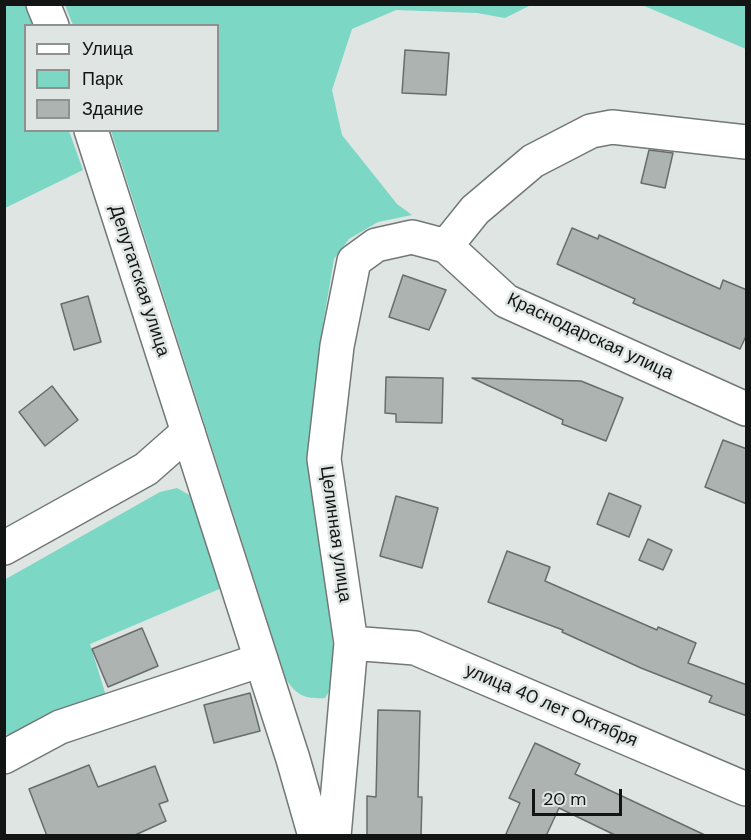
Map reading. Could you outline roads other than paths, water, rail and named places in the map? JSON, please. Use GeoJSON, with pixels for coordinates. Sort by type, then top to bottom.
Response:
{"type":"FeatureCollection","features":[{"type":"Feature","properties":{"kind":"street"},"geometry":{"type":"LineString","coordinates":[[43,4],[51,24]]}},
{"type":"Feature","properties":{"kind":"street"},"geometry":{"type":"LineString","coordinates":[[446,246],[475,210],[533,161],[591,131],[612,128],[747,142]]}},
{"type":"Feature","properties":{"kind":"street","name":"Депутатская улица"},"geometry":{"type":"LineString","coordinates":[[92,132],[293,759],[315,836]]}},
{"type":"Feature","properties":{"kind":"street","name":"Целинная улица"},"geometry":{"type":"LineString","coordinates":[[334,836],[351,644],[324,459],[337,346],[354,261],[376,245],[412,237],[446,246]]}},
{"type":"Feature","properties":{"kind":"street","name":"Краснодарская улица"},"geometry":{"type":"LineString","coordinates":[[446,246],[506,301],[747,409]]}},
{"type":"Feature","properties":{"kind":"street"},"geometry":{"type":"LineString","coordinates":[[4,548],[146,470],[188,432]]}},
{"type":"Feature","properties":{"kind":"street","name":"улица 40 лет Октября"},"geometry":{"type":"LineString","coordinates":[[351,644],[415,648],[747,789]]}},
{"type":"Feature","properties":{"kind":"street"},"geometry":{"type":"LineString","coordinates":[[4,757],[60,727],[261,660]]}}]}
